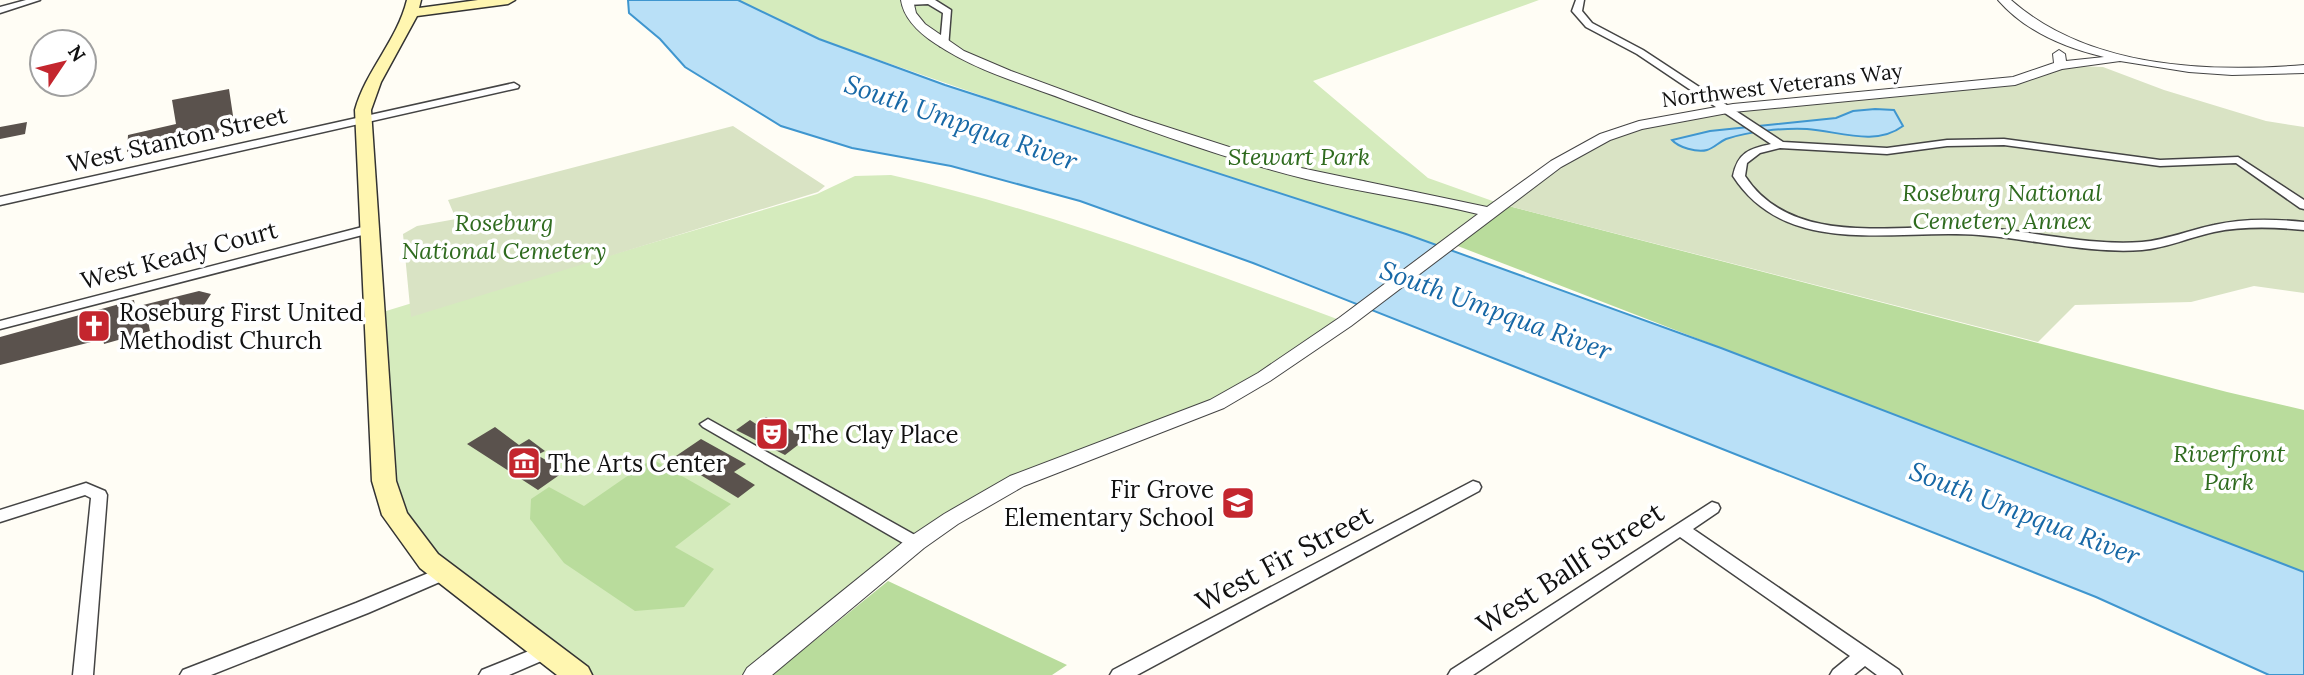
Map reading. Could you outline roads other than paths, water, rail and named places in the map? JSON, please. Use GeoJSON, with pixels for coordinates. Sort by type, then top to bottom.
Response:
{"type":"FeatureCollection","features":[{"type":"Feature","properties":{"kind":"main road"},"geometry":{"type":"LineString","coordinates":[[508,0],[413,6],[399,44],[368,91],[363,120],[384,481],[395,516],[416,547],[443,573],[578,675]]}},
{"type":"Feature","properties":{"kind":"street"},"geometry":{"type":"LineString","coordinates":[[0,9],[36,0]]}},
{"type":"Feature","properties":{"kind":"street"},"geometry":{"type":"LineString","coordinates":[[1580,0],[1577,11],[1588,25],[1640,52],[1780,145]]}},
{"type":"Feature","properties":{"kind":"street","name":"Northwest Veterans Way"},"geometry":{"type":"LineString","coordinates":[[2004,0],[2052,35],[2083,47],[2130,59],[2219,71],[2272,72],[2304,69]]}},
{"type":"Feature","properties":{"kind":"street"},"geometry":{"type":"LineString","coordinates":[[945,46],[948,12],[930,1],[907,1],[909,12],[945,46],[1031,83],[1212,148],[1306,175],[1490,212]]}},
{"type":"Feature","properties":{"kind":"street"},"geometry":{"type":"LineString","coordinates":[[2052,35],[2057,43],[2060,65]]}},
{"type":"Feature","properties":{"kind":"street","name":"Northwest Veterans Way"},"geometry":{"type":"LineString","coordinates":[[755,675],[916,543],[972,506],[1017,481],[1217,404],[1345,322],[1556,164],[1605,137],[1639,125],[1727,109],[1994,84],[2029,77],[2060,65],[2130,59]]}},
{"type":"Feature","properties":{"kind":"street","name":"West Stanton Street"},"geometry":{"type":"LineString","coordinates":[[0,201],[514,86]]}},
{"type":"Feature","properties":{"kind":"street"},"geometry":{"type":"LineString","coordinates":[[2304,205],[2238,160],[2160,163],[2124,160],[2049,147],[1986,142],[1887,151],[1780,145],[1756,151],[1742,162],[1739,176],[1743,184],[1763,202],[1782,213],[1838,229],[1869,233],[1959,230],[2063,244],[2129,246],[2162,243],[2229,225],[2264,223],[2304,226]]}},
{"type":"Feature","properties":{"kind":"street","name":"West Keady Court"},"geometry":{"type":"LineString","coordinates":[[0,324],[370,229]]}},
{"type":"Feature","properties":{"kind":"street"},"geometry":{"type":"LineString","coordinates":[[708,424],[916,543]]}},
{"type":"Feature","properties":{"kind":"street","name":"West Fir Street"},"geometry":{"type":"LineString","coordinates":[[1120,675],[1473,487]]}},
{"type":"Feature","properties":{"kind":"street"},"geometry":{"type":"LineString","coordinates":[[0,516],[86,489],[99,495],[83,675]]}},
{"type":"Feature","properties":{"kind":"street","name":"West Ballf Street"},"geometry":{"type":"LineString","coordinates":[[1458,675],[1712,508]]}},
{"type":"Feature","properties":{"kind":"street"},"geometry":{"type":"LineString","coordinates":[[1681,529],[1892,675]]}},
{"type":"Feature","properties":{"kind":"street"},"geometry":{"type":"LineString","coordinates":[[190,675],[443,573]]}},
{"type":"Feature","properties":{"kind":"street"},"geometry":{"type":"LineString","coordinates":[[489,675],[546,651]]}},
{"type":"Feature","properties":{"kind":"street"},"geometry":{"type":"LineString","coordinates":[[1840,675],[1864,656]]}},
{"type":"Feature","properties":{"kind":"water","name":"South Umpqua River"},"geometry":{"type":"Polygon","coordinates":[[[628,0],[738,0],[819,39],[945,85],[1406,234],[1721,348],[2304,572],[2304,675],[2269,675],[2096,597],[1253,263],[1080,201],[951,166],[852,148],[781,126],[685,67],[660,39],[629,13],[628,0]]]}},
{"type":"Feature","properties":{"kind":"water"},"geometry":{"type":"Polygon","coordinates":[[[1894,110],[1903,126],[1881,136],[1868,137],[1807,129],[1766,131],[1726,139],[1703,151],[1688,149],[1672,140],[1710,131],[1836,118],[1853,111],[1894,110]]]}},
{"type":"Feature","properties":{"kind":"place","name":"Roseburg First United Methodist Church"},"geometry":{"type":"Point","coordinates":[94,326]}},
{"type":"Feature","properties":{"kind":"place","name":"The Clay Place"},"geometry":{"type":"Point","coordinates":[772,434]}},
{"type":"Feature","properties":{"kind":"place","name":"The Arts Center"},"geometry":{"type":"Point","coordinates":[524,463]}},
{"type":"Feature","properties":{"kind":"place","name":"Fir Grove Elementary School"},"geometry":{"type":"Point","coordinates":[1238,503]}},
{"type":"Feature","properties":{"kind":"park label","name":"Stewart Park"},"geometry":{"type":"Point","coordinates":[1299,156]}},
{"type":"Feature","properties":{"kind":"park label","name":"Roseburg National Cemetery Annex"},"geometry":{"type":"Point","coordinates":[2002,206]}},
{"type":"Feature","properties":{"kind":"park label","name":"Roseburg National Cemetery"},"geometry":{"type":"Point","coordinates":[504,236]}},
{"type":"Feature","properties":{"kind":"park label","name":"Riverfront Park"},"geometry":{"type":"Point","coordinates":[2229,467]}}]}
